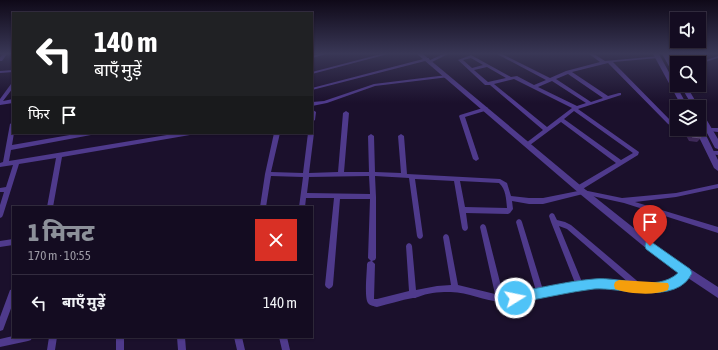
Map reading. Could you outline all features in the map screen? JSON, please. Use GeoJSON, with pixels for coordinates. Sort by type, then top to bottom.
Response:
{"type":"FeatureCollection","features":[{"type":"Feature","properties":{"kind":"street"},"geometry":{"type":"LineString","coordinates":[[313,89],[381,70]]}},
{"type":"Feature","properties":{"kind":"street"},"geometry":{"type":"LineString","coordinates":[[440,70],[581,190],[689,274],[718,293]]}},
{"type":"Feature","properties":{"kind":"street"},"geometry":{"type":"LineString","coordinates":[[471,70],[486,84],[492,84],[515,77],[575,109],[634,149],[636,154],[620,163],[581,190],[543,201],[529,201],[509,198]]}},
{"type":"Feature","properties":{"kind":"street"},"geometry":{"type":"LineString","coordinates":[[496,70],[510,78]]}},
{"type":"Feature","properties":{"kind":"street"},"geometry":{"type":"LineString","coordinates":[[533,70],[551,79],[589,103]]}},
{"type":"Feature","properties":{"kind":"street"},"geometry":{"type":"LineString","coordinates":[[534,87],[574,70]]}},
{"type":"Feature","properties":{"kind":"street"},"geometry":{"type":"LineString","coordinates":[[615,70],[670,123]]}},
{"type":"Feature","properties":{"kind":"street"},"geometry":{"type":"LineString","coordinates":[[666,70],[681,100]]}},
{"type":"Feature","properties":{"kind":"street"},"geometry":{"type":"LineString","coordinates":[[0,72],[12,71]]}},
{"type":"Feature","properties":{"kind":"street"},"geometry":{"type":"LineString","coordinates":[[568,72],[606,97]]}},
{"type":"Feature","properties":{"kind":"street"},"geometry":{"type":"LineString","coordinates":[[313,104],[325,102],[374,85],[447,76]]}},
{"type":"Feature","properties":{"kind":"street"},"geometry":{"type":"LineString","coordinates":[[492,84],[547,130]]}},
{"type":"Feature","properties":{"kind":"street"},"geometry":{"type":"LineString","coordinates":[[12,86],[0,102],[12,100]]}},
{"type":"Feature","properties":{"kind":"street"},"geometry":{"type":"LineString","coordinates":[[528,144],[575,109],[606,97],[619,94]]}},
{"type":"Feature","properties":{"kind":"street"},"geometry":{"type":"LineString","coordinates":[[476,159],[462,116],[486,108]]}},
{"type":"Feature","properties":{"kind":"street"},"geometry":{"type":"LineString","coordinates":[[341,174],[346,113]]}},
{"type":"Feature","properties":{"kind":"street"},"geometry":{"type":"LineString","coordinates":[[561,119],[620,163]]}},
{"type":"Feature","properties":{"kind":"street"},"geometry":{"type":"LineString","coordinates":[[706,123],[718,146]]}},
{"type":"Feature","properties":{"kind":"street"},"geometry":{"type":"LineString","coordinates":[[710,130],[718,130]]}},
{"type":"Feature","properties":{"kind":"street"},"geometry":{"type":"LineString","coordinates":[[3,165],[9,148],[12,132]]}},
{"type":"Feature","properties":{"kind":"street"},"geometry":{"type":"LineString","coordinates":[[9,148],[63,136],[81,134]]}},
{"type":"Feature","properties":{"kind":"street"},"geometry":{"type":"LineString","coordinates":[[141,141],[142,134]]}},
{"type":"Feature","properties":{"kind":"street"},"geometry":{"type":"LineString","coordinates":[[3,165],[162,136],[181,134]]}},
{"type":"Feature","properties":{"kind":"street"},"geometry":{"type":"LineString","coordinates":[[264,206],[268,174],[277,134]]}},
{"type":"Feature","properties":{"kind":"street"},"geometry":{"type":"LineString","coordinates":[[302,206],[311,134]]}},
{"type":"Feature","properties":{"kind":"street"},"geometry":{"type":"LineString","coordinates":[[371,136],[373,198],[370,299],[372,302],[377,303],[455,288],[486,296],[515,298],[595,284],[640,288],[663,287],[689,274]]}},
{"type":"Feature","properties":{"kind":"street"},"geometry":{"type":"LineString","coordinates":[[401,136],[404,176]]}},
{"type":"Feature","properties":{"kind":"street"},"geometry":{"type":"LineString","coordinates":[[703,136],[714,153],[718,168]]}},
{"type":"Feature","properties":{"kind":"street"},"geometry":{"type":"LineString","coordinates":[[50,206],[59,155]]}},
{"type":"Feature","properties":{"kind":"street"},"geometry":{"type":"LineString","coordinates":[[1,212],[17,162]]}},
{"type":"Feature","properties":{"kind":"street"},"geometry":{"type":"LineString","coordinates":[[268,174],[372,174],[503,182],[509,198],[508,211],[462,210]]}},
{"type":"Feature","properties":{"kind":"street"},"geometry":{"type":"LineString","coordinates":[[412,177],[420,236]]}},
{"type":"Feature","properties":{"kind":"street"},"geometry":{"type":"LineString","coordinates":[[457,179],[465,228]]}},
{"type":"Feature","properties":{"kind":"street"},"geometry":{"type":"LineString","coordinates":[[622,201],[676,196],[718,186]]}},
{"type":"Feature","properties":{"kind":"street"},"geometry":{"type":"LineString","coordinates":[[0,190],[9,189]]}},
{"type":"Feature","properties":{"kind":"street"},"geometry":{"type":"LineString","coordinates":[[581,190],[718,230]]}},
{"type":"Feature","properties":{"kind":"street"},"geometry":{"type":"LineString","coordinates":[[303,195],[373,198]]}},
{"type":"Feature","properties":{"kind":"street"},"geometry":{"type":"LineString","coordinates":[[329,285],[337,196]]}},
{"type":"Feature","properties":{"kind":"street"},"geometry":{"type":"LineString","coordinates":[[580,286],[553,219],[569,227],[640,288]]}},
{"type":"Feature","properties":{"kind":"street"},"geometry":{"type":"LineString","coordinates":[[519,222],[540,293]]}},
{"type":"Feature","properties":{"kind":"street"},"geometry":{"type":"LineString","coordinates":[[483,227],[500,298]]}},
{"type":"Feature","properties":{"kind":"street"},"geometry":{"type":"LineString","coordinates":[[446,237],[455,288]]}},
{"type":"Feature","properties":{"kind":"street"},"geometry":{"type":"LineString","coordinates":[[0,244],[12,242]]}},
{"type":"Feature","properties":{"kind":"street"},"geometry":{"type":"LineString","coordinates":[[409,246],[413,295]]}},
{"type":"Feature","properties":{"kind":"street"},"geometry":{"type":"LineString","coordinates":[[0,327],[12,296]]}},
{"type":"Feature","properties":{"kind":"street"},"geometry":{"type":"LineString","coordinates":[[0,343],[23,338]]}},
{"type":"Feature","properties":{"kind":"street"},"geometry":{"type":"LineString","coordinates":[[51,350],[53,338]]}},
{"type":"Feature","properties":{"kind":"street"},"geometry":{"type":"LineString","coordinates":[[120,338],[120,350]]}},
{"type":"Feature","properties":{"kind":"street"},"geometry":{"type":"LineString","coordinates":[[181,338],[182,350]]}},
{"type":"Feature","properties":{"kind":"street"},"geometry":{"type":"LineString","coordinates":[[238,338],[241,350]]}},
{"type":"Feature","properties":{"kind":"street"},"geometry":{"type":"LineString","coordinates":[[283,338],[286,350]]}},
{"type":"Feature","properties":{"kind":"building"},"geometry":{"type":"Polygon","coordinates":[[[700,136],[701,138],[692,137],[700,136]]]}},
{"type":"Feature","properties":{"kind":"slow traffic"},"geometry":{"type":"LineString","coordinates":[[619,285],[640,288],[664,286]]}},
{"type":"Feature","properties":{"kind":"route"},"geometry":{"type":"LineString","coordinates":[[515,298],[595,284],[612,284],[640,288],[663,287],[678,280],[686,273],[650,246]]}}]}
